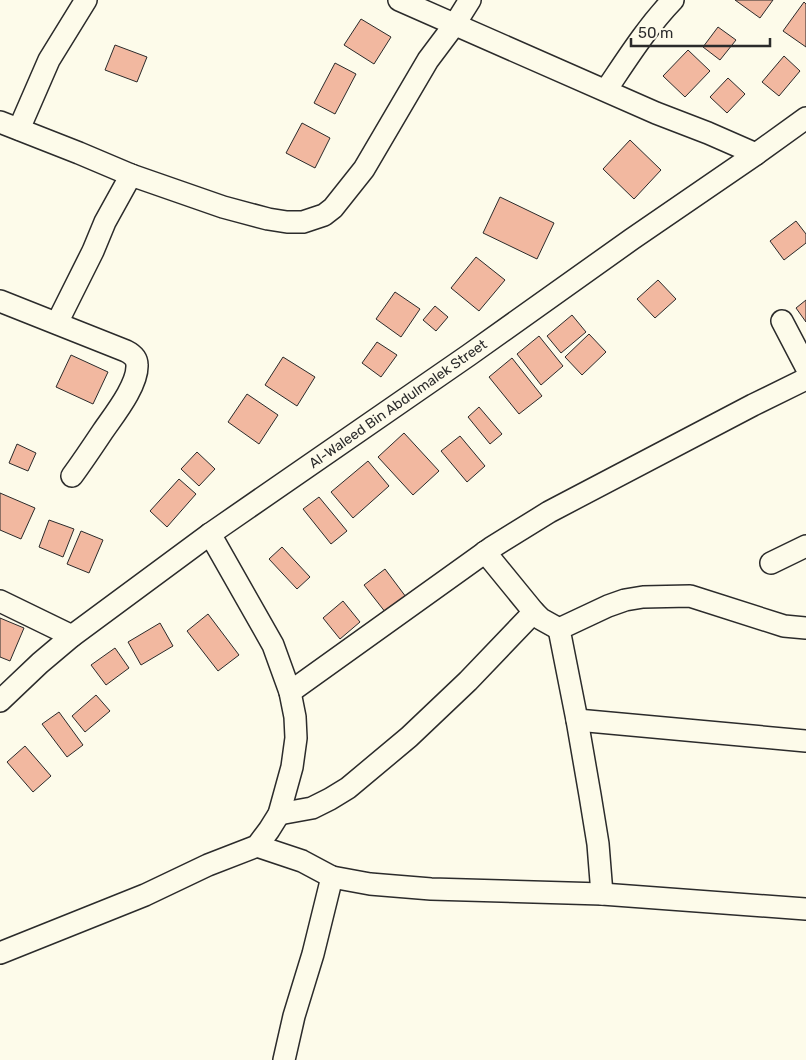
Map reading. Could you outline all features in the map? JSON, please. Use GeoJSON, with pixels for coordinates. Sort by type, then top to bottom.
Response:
{"type":"FeatureCollection","features":[{"type":"Feature","properties":{"kind":"street"},"geometry":{"type":"LineString","coordinates":[[86,0],[9,125],[131,175],[223,208],[287,222],[303,222],[324,215],[333,208],[364,169],[428,60],[470,0]]}},
{"type":"Feature","properties":{"kind":"street"},"geometry":{"type":"LineString","coordinates":[[399,0],[656,113],[756,154]]}},
{"type":"Feature","properties":{"kind":"street"},"geometry":{"type":"LineString","coordinates":[[606,90],[645,33],[673,0]]}},
{"type":"Feature","properties":{"kind":"street","name":"Al-Waleed Bin Abdulmalek Street"},"geometry":{"type":"LineString","coordinates":[[0,701],[72,636],[210,534],[632,239],[756,154],[803,125]]}},
{"type":"Feature","properties":{"kind":"street"},"geometry":{"type":"LineString","coordinates":[[56,324],[131,175]]}},
{"type":"Feature","properties":{"kind":"street"},"geometry":{"type":"LineString","coordinates":[[0,301],[126,351],[136,359],[135,377],[128,393],[72,476]]}},
{"type":"Feature","properties":{"kind":"street"},"geometry":{"type":"LineString","coordinates":[[782,321],[806,367]]}},
{"type":"Feature","properties":{"kind":"street"},"geometry":{"type":"LineString","coordinates":[[290,692],[485,552],[549,512],[753,405],[806,380]]}},
{"type":"Feature","properties":{"kind":"street"},"geometry":{"type":"LineString","coordinates":[[0,953],[145,895],[208,865],[257,846],[270,830],[279,814],[292,767],[296,738],[295,717],[290,692],[273,645],[210,534]]}},
{"type":"Feature","properties":{"kind":"street"},"geometry":{"type":"LineString","coordinates":[[771,563],[806,546]]}},
{"type":"Feature","properties":{"kind":"street"},"geometry":{"type":"LineString","coordinates":[[485,552],[534,612],[541,619],[559,629],[598,844],[602,894]]}},
{"type":"Feature","properties":{"kind":"street"},"geometry":{"type":"LineString","coordinates":[[559,629],[625,600],[690,596],[784,626],[806,628]]}},
{"type":"Feature","properties":{"kind":"street"},"geometry":{"type":"LineString","coordinates":[[0,601],[72,636]]}},
{"type":"Feature","properties":{"kind":"street"},"geometry":{"type":"LineString","coordinates":[[279,814],[312,808],[348,788],[409,737],[468,681],[534,612]]}},
{"type":"Feature","properties":{"kind":"street"},"geometry":{"type":"LineString","coordinates":[[577,720],[806,742]]}},
{"type":"Feature","properties":{"kind":"street"},"geometry":{"type":"LineString","coordinates":[[257,846],[302,862],[332,877],[370,884],[431,889],[602,894],[806,908]]}},
{"type":"Feature","properties":{"kind":"street"},"geometry":{"type":"LineString","coordinates":[[284,1060],[332,877]]}},
{"type":"Feature","properties":{"kind":"building"},"geometry":{"type":"Polygon","coordinates":[[[735,0],[773,0],[760,18],[735,0]]]}},
{"type":"Feature","properties":{"kind":"building"},"geometry":{"type":"Polygon","coordinates":[[[804,2],[806,4],[806,47],[783,31],[804,2]]]}},
{"type":"Feature","properties":{"kind":"building"},"geometry":{"type":"Polygon","coordinates":[[[361,19],[391,37],[374,64],[344,45],[361,19]]]}},
{"type":"Feature","properties":{"kind":"building"},"geometry":{"type":"Polygon","coordinates":[[[718,27],[736,40],[720,60],[703,47],[718,27]]]}},
{"type":"Feature","properties":{"kind":"building"},"geometry":{"type":"Polygon","coordinates":[[[115,45],[147,57],[137,82],[105,70],[115,45]]]}},
{"type":"Feature","properties":{"kind":"building"},"geometry":{"type":"Polygon","coordinates":[[[688,50],[710,71],[685,97],[663,76],[688,50]]]}},
{"type":"Feature","properties":{"kind":"building"},"geometry":{"type":"Polygon","coordinates":[[[784,56],[800,71],[779,96],[762,82],[784,56]]]}},
{"type":"Feature","properties":{"kind":"building"},"geometry":{"type":"Polygon","coordinates":[[[335,63],[356,74],[335,114],[314,103],[335,63]]]}},
{"type":"Feature","properties":{"kind":"building"},"geometry":{"type":"Polygon","coordinates":[[[728,78],[745,94],[727,113],[710,97],[728,78]]]}},
{"type":"Feature","properties":{"kind":"building"},"geometry":{"type":"Polygon","coordinates":[[[302,123],[330,138],[315,168],[286,153],[302,123]]]}},
{"type":"Feature","properties":{"kind":"building"},"geometry":{"type":"Polygon","coordinates":[[[630,140],[661,170],[634,199],[603,169],[630,140]]]}},
{"type":"Feature","properties":{"kind":"building"},"geometry":{"type":"Polygon","coordinates":[[[500,197],[554,223],[537,259],[483,233],[500,197]]]}},
{"type":"Feature","properties":{"kind":"building"},"geometry":{"type":"Polygon","coordinates":[[[796,221],[806,234],[806,243],[784,260],[770,241],[796,221]]]}},
{"type":"Feature","properties":{"kind":"building"},"geometry":{"type":"Polygon","coordinates":[[[476,257],[505,280],[479,311],[451,288],[476,257]]]}},
{"type":"Feature","properties":{"kind":"building"},"geometry":{"type":"Polygon","coordinates":[[[658,280],[676,299],[655,318],[637,299],[658,280]]]}},
{"type":"Feature","properties":{"kind":"building"},"geometry":{"type":"Polygon","coordinates":[[[395,292],[420,309],[401,337],[376,319],[395,292]]]}},
{"type":"Feature","properties":{"kind":"building"},"geometry":{"type":"Polygon","coordinates":[[[806,300],[806,322],[796,308],[806,300]]]}},
{"type":"Feature","properties":{"kind":"building"},"geometry":{"type":"Polygon","coordinates":[[[435,306],[448,317],[436,331],[423,320],[435,306]]]}},
{"type":"Feature","properties":{"kind":"building"},"geometry":{"type":"Polygon","coordinates":[[[572,315],[586,332],[561,353],[547,336],[572,315]]]}},
{"type":"Feature","properties":{"kind":"building"},"geometry":{"type":"Polygon","coordinates":[[[589,334],[606,352],[582,375],[565,357],[589,334]]]}},
{"type":"Feature","properties":{"kind":"building"},"geometry":{"type":"Polygon","coordinates":[[[539,336],[563,366],[541,385],[517,354],[539,336]]]}},
{"type":"Feature","properties":{"kind":"building"},"geometry":{"type":"Polygon","coordinates":[[[377,342],[397,355],[381,377],[362,363],[377,342]]]}},
{"type":"Feature","properties":{"kind":"building"},"geometry":{"type":"Polygon","coordinates":[[[71,355],[108,372],[93,404],[56,387],[71,355]]]}},
{"type":"Feature","properties":{"kind":"building"},"geometry":{"type":"Polygon","coordinates":[[[283,357],[315,377],[297,406],[265,385],[283,357]]]}},
{"type":"Feature","properties":{"kind":"building"},"geometry":{"type":"Polygon","coordinates":[[[512,358],[542,396],[519,414],[489,377],[512,358]]]}},
{"type":"Feature","properties":{"kind":"building"},"geometry":{"type":"Polygon","coordinates":[[[247,394],[278,415],[259,444],[228,422],[247,394]]]}},
{"type":"Feature","properties":{"kind":"building"},"geometry":{"type":"Polygon","coordinates":[[[479,407],[502,434],[490,444],[468,417],[479,407]]]}},
{"type":"Feature","properties":{"kind":"building"},"geometry":{"type":"Polygon","coordinates":[[[404,433],[439,471],[413,495],[378,457],[404,433]]]}},
{"type":"Feature","properties":{"kind":"building"},"geometry":{"type":"Polygon","coordinates":[[[460,436],[485,466],[467,482],[441,451],[460,436]]]}},
{"type":"Feature","properties":{"kind":"building"},"geometry":{"type":"Polygon","coordinates":[[[17,444],[36,453],[28,471],[9,463],[17,444]]]}},
{"type":"Feature","properties":{"kind":"building"},"geometry":{"type":"Polygon","coordinates":[[[197,452],[215,469],[199,486],[181,469],[197,452]]]}},
{"type":"Feature","properties":{"kind":"building"},"geometry":{"type":"Polygon","coordinates":[[[368,461],[389,486],[353,518],[331,492],[368,461]]]}},
{"type":"Feature","properties":{"kind":"building"},"geometry":{"type":"Polygon","coordinates":[[[179,479],[196,494],[167,527],[150,511],[179,479]]]}},
{"type":"Feature","properties":{"kind":"building"},"geometry":{"type":"Polygon","coordinates":[[[0,493],[35,508],[21,539],[0,530],[0,493]]]}},
{"type":"Feature","properties":{"kind":"building"},"geometry":{"type":"Polygon","coordinates":[[[319,497],[347,531],[331,544],[303,509],[319,497]]]}},
{"type":"Feature","properties":{"kind":"building"},"geometry":{"type":"Polygon","coordinates":[[[49,520],[74,529],[63,557],[39,547],[49,520]]]}},
{"type":"Feature","properties":{"kind":"building"},"geometry":{"type":"Polygon","coordinates":[[[81,531],[103,540],[89,573],[67,564],[81,531]]]}},
{"type":"Feature","properties":{"kind":"building"},"geometry":{"type":"Polygon","coordinates":[[[282,547],[310,577],[297,589],[269,559],[282,547]]]}},
{"type":"Feature","properties":{"kind":"building"},"geometry":{"type":"Polygon","coordinates":[[[385,569],[406,597],[386,613],[364,585],[385,569]]]}},
{"type":"Feature","properties":{"kind":"building"},"geometry":{"type":"Polygon","coordinates":[[[343,601],[360,622],[340,639],[323,618],[343,601]]]}},
{"type":"Feature","properties":{"kind":"building"},"geometry":{"type":"Polygon","coordinates":[[[208,614],[239,655],[218,671],[187,631],[208,614]]]}},
{"type":"Feature","properties":{"kind":"building"},"geometry":{"type":"Polygon","coordinates":[[[0,618],[24,628],[10,661],[0,657],[0,618]]]}},
{"type":"Feature","properties":{"kind":"building"},"geometry":{"type":"Polygon","coordinates":[[[160,623],[173,646],[141,665],[128,642],[160,623]]]}},
{"type":"Feature","properties":{"kind":"building"},"geometry":{"type":"Polygon","coordinates":[[[115,648],[129,668],[106,685],[91,665],[115,648]]]}},
{"type":"Feature","properties":{"kind":"building"},"geometry":{"type":"Polygon","coordinates":[[[96,695],[110,711],[85,732],[72,716],[96,695]]]}},
{"type":"Feature","properties":{"kind":"building"},"geometry":{"type":"Polygon","coordinates":[[[59,712],[83,745],[67,757],[42,724],[59,712]]]}},
{"type":"Feature","properties":{"kind":"building"},"geometry":{"type":"Polygon","coordinates":[[[25,746],[51,776],[33,792],[7,762],[25,746]]]}}]}
